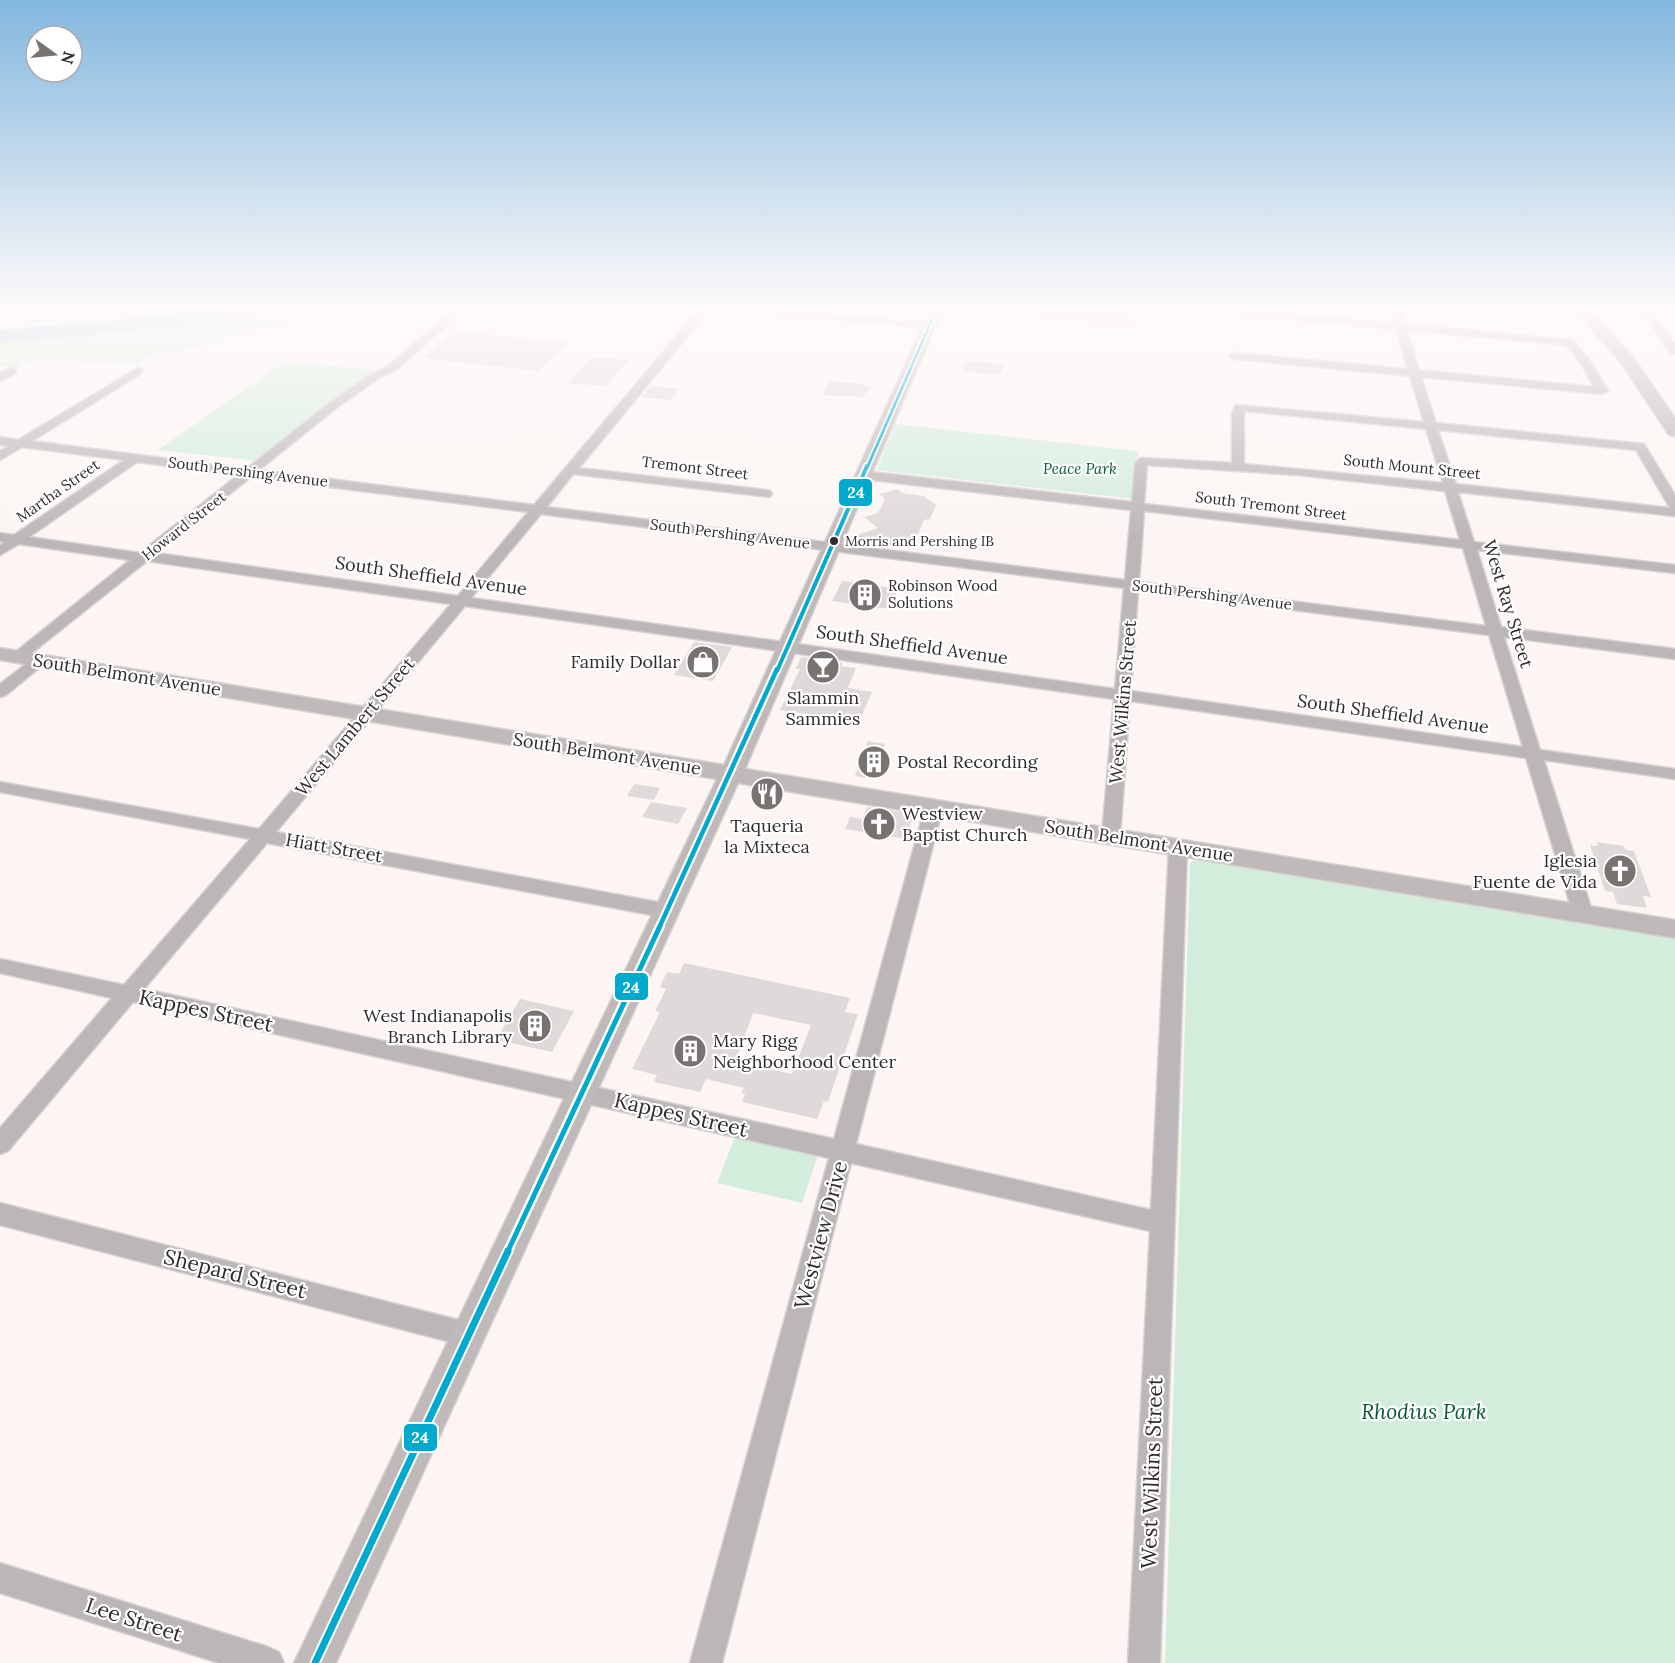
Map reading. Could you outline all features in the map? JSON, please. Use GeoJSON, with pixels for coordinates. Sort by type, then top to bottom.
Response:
{"type":"FeatureCollection","features":[{"type":"Feature","properties":{"kind":"highway"},"geometry":{"type":"LineString","coordinates":[[1643,384],[1675,430]]}},
{"type":"Feature","properties":{"kind":"main road"},"geometry":{"type":"LineString","coordinates":[[315,1663],[668,911],[903,384]]}},
{"type":"Feature","properties":{"kind":"main road","name":"South Belmont Avenue"},"geometry":{"type":"LineString","coordinates":[[19,658],[1675,929]]}},
{"type":"Feature","properties":{"kind":"street"},"geometry":{"type":"LineString","coordinates":[[0,456],[117,384]]}},
{"type":"Feature","properties":{"kind":"street","name":"Howard Street"},"geometry":{"type":"LineString","coordinates":[[0,692],[19,658],[331,407],[368,384]]}},
{"type":"Feature","properties":{"kind":"street","name":"West Lambert Street"},"geometry":{"type":"LineString","coordinates":[[0,1144],[367,714],[641,384]]}},
{"type":"Feature","properties":{"kind":"street","name":"West Ray Street"},"geometry":{"type":"LineString","coordinates":[[1419,384],[1583,914]]}},
{"type":"Feature","properties":{"kind":"street"},"geometry":{"type":"LineString","coordinates":[[1526,384],[1602,391],[1598,384]]}},
{"type":"Feature","properties":{"kind":"street"},"geometry":{"type":"LineString","coordinates":[[1238,465],[1240,406],[1640,447],[1675,505]]}},
{"type":"Feature","properties":{"kind":"street","name":"South Pershing Avenue"},"geometry":{"type":"LineString","coordinates":[[0,441],[1675,654]]}},
{"type":"Feature","properties":{"kind":"street","name":"Martha Street"},"geometry":{"type":"LineString","coordinates":[[0,551],[135,458]]}},
{"type":"Feature","properties":{"kind":"street","name":"South Mount Street"},"geometry":{"type":"LineString","coordinates":[[1144,461],[1238,465],[1675,512]]}},
{"type":"Feature","properties":{"kind":"street","name":"West Wilkins Street"},"geometry":{"type":"LineString","coordinates":[[1111,836],[1141,464],[1144,461]]}},
{"type":"Feature","properties":{"kind":"street","name":"Tremont Street"},"geometry":{"type":"LineString","coordinates":[[568,470],[766,494]]}},
{"type":"Feature","properties":{"kind":"street","name":"South Tremont Street"},"geometry":{"type":"LineString","coordinates":[[863,475],[1675,569]]}},
{"type":"Feature","properties":{"kind":"street","name":"South Sheffield Avenue"},"geometry":{"type":"LineString","coordinates":[[0,537],[460,600],[1675,774]]}},
{"type":"Feature","properties":{"kind":"street","name":"Hiatt Street"},"geometry":{"type":"LineString","coordinates":[[0,787],[668,911]]}},
{"type":"Feature","properties":{"kind":"street","name":"Westview Drive"},"geometry":{"type":"LineString","coordinates":[[706,1663],[934,807]]}},
{"type":"Feature","properties":{"kind":"street"},"geometry":{"type":"LineString","coordinates":[[1162,1223],[1178,847]]}},
{"type":"Feature","properties":{"kind":"street","name":"Kappes Street"},"geometry":{"type":"LineString","coordinates":[[0,966],[584,1093],[1162,1223]]}},
{"type":"Feature","properties":{"kind":"street","name":"Shepard Street"},"geometry":{"type":"LineString","coordinates":[[0,1214],[470,1335]]}},
{"type":"Feature","properties":{"kind":"street","name":"West Wilkins Street"},"geometry":{"type":"LineString","coordinates":[[1144,1663],[1162,1223]]}},
{"type":"Feature","properties":{"kind":"street","name":"Lee Street"},"geometry":{"type":"LineString","coordinates":[[0,1578],[268,1663]]}},
{"type":"Feature","properties":{"kind":"green space"},"geometry":{"type":"Polygon","coordinates":[[[253,384],[358,384],[258,461],[158,450],[253,384]]]}},
{"type":"Feature","properties":{"kind":"green space","name":"Peace Park"},"geometry":{"type":"Polygon","coordinates":[[[895,424],[1138,451],[1134,499],[877,470],[895,424]]]}},
{"type":"Feature","properties":{"kind":"green space","name":"Rhodius Park"},"geometry":{"type":"Polygon","coordinates":[[[1201,856],[1675,934],[1675,1663],[1165,1663],[1190,863],[1201,856]]]}},
{"type":"Feature","properties":{"kind":"green space"},"geometry":{"type":"Polygon","coordinates":[[[735,1137],[818,1155],[802,1203],[717,1183],[735,1137]]]}},
{"type":"Feature","properties":{"kind":"building"},"geometry":{"type":"Polygon","coordinates":[[[576,384],[608,384],[606,386],[576,384]]]}},
{"type":"Feature","properties":{"kind":"building"},"geometry":{"type":"Polygon","coordinates":[[[829,384],[858,384],[870,387],[863,397],[822,395],[829,384]]]}},
{"type":"Feature","properties":{"kind":"building"},"geometry":{"type":"Polygon","coordinates":[[[651,386],[680,389],[670,400],[641,397],[651,386]]]}},
{"type":"Feature","properties":{"kind":"building"},"geometry":{"type":"Polygon","coordinates":[[[898,489],[902,493],[924,496],[936,505],[930,519],[924,520],[912,548],[846,539],[878,528],[864,517],[878,513],[885,499],[879,494],[898,489]]]}},
{"type":"Feature","properties":{"kind":"building","name":"Robinson Wood Solutions"},"geometry":{"type":"Polygon","coordinates":[[[842,581],[898,589],[889,609],[832,601],[842,581]]]}},
{"type":"Feature","properties":{"kind":"building","name":"Family Dollar"},"geometry":{"type":"Polygon","coordinates":[[[694,642],[732,647],[713,681],[674,675],[694,642]]]}},
{"type":"Feature","properties":{"kind":"building"},"geometry":{"type":"Polygon","coordinates":[[[801,657],[843,663],[841,666],[856,668],[848,688],[872,692],[859,722],[780,710],[800,669],[796,669],[801,657]]]}},
{"type":"Feature","properties":{"kind":"building","name":"Postal Recording"},"geometry":{"type":"Polygon","coordinates":[[[868,741],[885,744],[874,779],[855,776],[868,741]]]}},
{"type":"Feature","properties":{"kind":"building"},"geometry":{"type":"Polygon","coordinates":[[[634,784],[660,788],[654,800],[627,796],[634,784]]]}},
{"type":"Feature","properties":{"kind":"building"},"geometry":{"type":"Polygon","coordinates":[[[651,802],[687,808],[678,824],[642,817],[651,802]]]}},
{"type":"Feature","properties":{"kind":"building","name":"Westview Baptist Church"},"geometry":{"type":"Polygon","coordinates":[[[867,807],[914,814],[905,839],[845,829],[850,817],[862,819],[867,807]]]}},
{"type":"Feature","properties":{"kind":"building","name":"Iglesia Fuente de Vida"},"geometry":{"type":"Polygon","coordinates":[[[1596,842],[1624,846],[1626,850],[1634,851],[1651,897],[1643,896],[1647,908],[1617,904],[1613,892],[1605,891],[1590,845],[1598,846],[1596,842]]]}},
{"type":"Feature","properties":{"kind":"building","name":"Mary Rigg Neighborhood Center"},"geometry":{"type":"Polygon","coordinates":[[[684,963],[850,998],[845,1012],[858,1014],[828,1102],[824,1101],[817,1119],[742,1102],[745,1094],[741,1093],[744,1088],[706,1079],[700,1092],[654,1082],[657,1075],[632,1069],[660,1012],[655,1011],[666,989],[660,987],[667,972],[679,974],[684,963]],[[753,1013],[735,1062],[792,1074],[811,1025],[753,1013]]]}},
{"type":"Feature","properties":{"kind":"building","name":"West Indianapolis Branch Library"},"geometry":{"type":"Polygon","coordinates":[[[520,999],[574,1011],[552,1052],[496,1040],[520,999]]]}},
{"type":"Feature","properties":{"kind":"transit line","name":"24"},"geometry":{"type":"LineString","coordinates":[[315,1663],[737,761],[904,384]]}},
{"type":"Feature","properties":{"kind":"place","name":"Morris and Pershing IB"},"geometry":{"type":"Point","coordinates":[834,541]}},
{"type":"Feature","properties":{"kind":"place","name":"Robinson Wood Solutions"},"geometry":{"type":"Point","coordinates":[865,595]}},
{"type":"Feature","properties":{"kind":"place","name":"Family Dollar"},"geometry":{"type":"Point","coordinates":[703,662]}},
{"type":"Feature","properties":{"kind":"place","name":"Slammin Sammies"},"geometry":{"type":"Point","coordinates":[823,667]}},
{"type":"Feature","properties":{"kind":"place","name":"Postal Recording"},"geometry":{"type":"Point","coordinates":[874,762]}},
{"type":"Feature","properties":{"kind":"place","name":"Taqueria la Mixteca"},"geometry":{"type":"Point","coordinates":[767,794]}},
{"type":"Feature","properties":{"kind":"place","name":"Westview Baptist Church"},"geometry":{"type":"Point","coordinates":[879,824]}},
{"type":"Feature","properties":{"kind":"place","name":"Iglesia Fuente de Vida"},"geometry":{"type":"Point","coordinates":[1620,871]}},
{"type":"Feature","properties":{"kind":"place","name":"West Indianapolis Branch Library"},"geometry":{"type":"Point","coordinates":[535,1026]}},
{"type":"Feature","properties":{"kind":"place","name":"Mary Rigg Neighborhood Center"},"geometry":{"type":"Point","coordinates":[690,1051]}}]}
